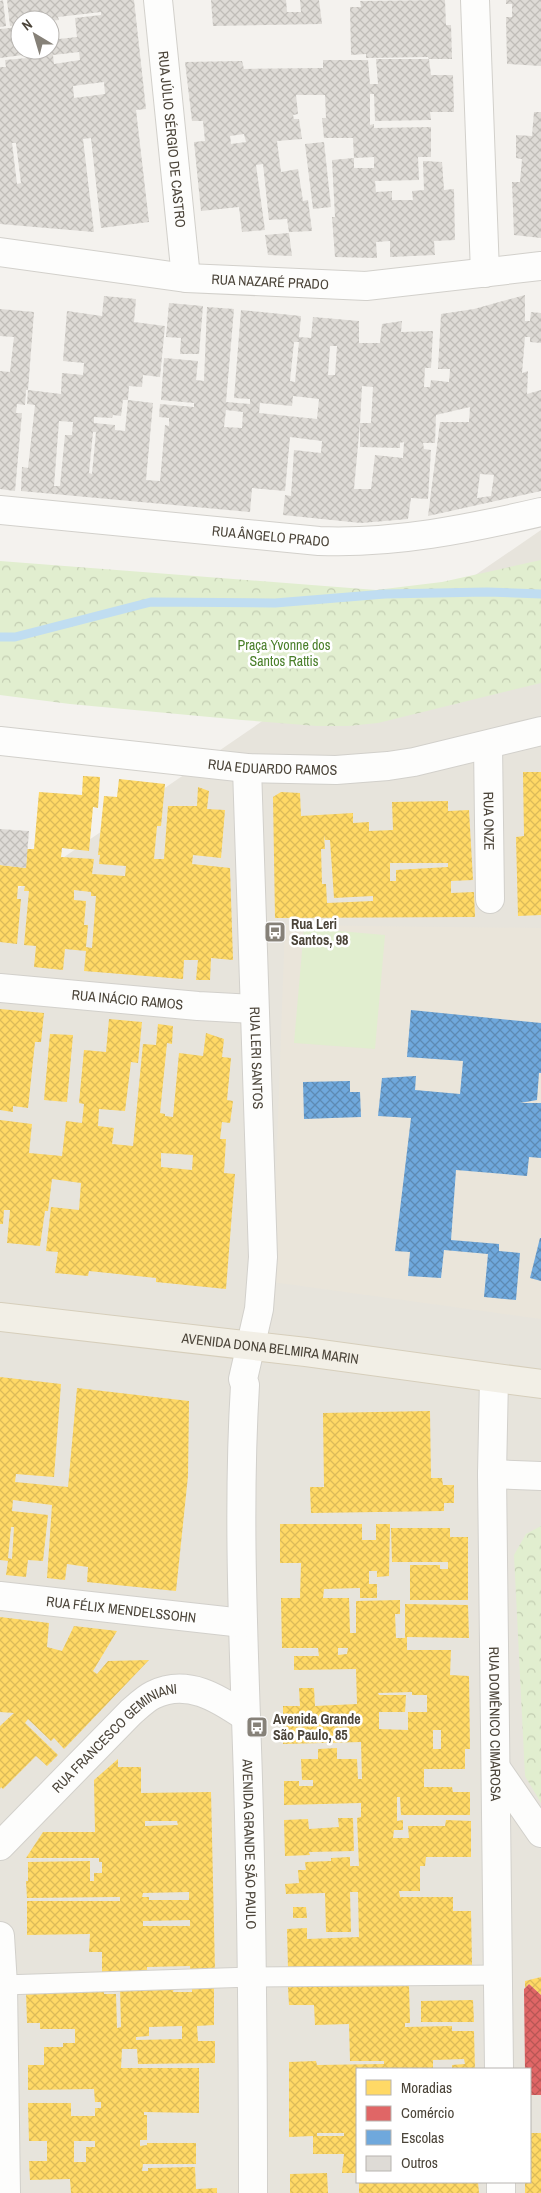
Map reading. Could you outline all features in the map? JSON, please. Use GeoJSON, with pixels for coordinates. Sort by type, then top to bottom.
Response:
{"type":"FeatureCollection","features":[{"type":"Feature","properties":{"kind":"main road","name":"AVENIDA DONA BELMIRA MARIN"},"geometry":{"type":"LineString","coordinates":[[0,1317],[250,1346],[541,1384]]}},
{"type":"Feature","properties":{"kind":"street","name":"RUA JÚLIO SÉRGIO DE CASTRO"},"geometry":{"type":"LineString","coordinates":[[158,0],[186,278]]}},
{"type":"Feature","properties":{"kind":"street"},"geometry":{"type":"LineString","coordinates":[[475,0],[485,274]]}},
{"type":"Feature","properties":{"kind":"street","name":"RUA NAZARÉ PRADO"},"geometry":{"type":"LineString","coordinates":[[0,252],[186,278],[366,286],[485,274],[541,266]]}},
{"type":"Feature","properties":{"kind":"street","name":"RUA ÂNGELO PRADO"},"geometry":{"type":"LineString","coordinates":[[0,510],[310,540],[355,542],[422,535],[489,524],[541,512]]}},
{"type":"Feature","properties":{"kind":"street","name":"RUA EDUARDO RAMOS"},"geometry":{"type":"LineString","coordinates":[[0,741],[247,768],[336,770],[388,766],[541,731]]}},
{"type":"Feature","properties":{"kind":"street","name":"RUA ONZE"},"geometry":{"type":"LineString","coordinates":[[488,744],[490,899]]}},
{"type":"Feature","properties":{"kind":"street","name":"RUA LERI SANTOS"},"geometry":{"type":"LineString","coordinates":[[247,768],[250,808],[262,1257],[259,1309],[250,1346]]}},
{"type":"Feature","properties":{"kind":"street","name":"RUA INÁCIO RAMOS"},"geometry":{"type":"LineString","coordinates":[[0,988],[198,1006],[254,1009]]}},
{"type":"Feature","properties":{"kind":"street","name":"AVENIDA GRANDE SÃO PAULO"},"geometry":{"type":"LineString","coordinates":[[250,1346],[243,1379],[245,1385],[241,1451],[243,1623],[252,1977],[253,2193]]}},
{"type":"Feature","properties":{"kind":"street","name":"RUA DOMÊNICO CIMAROSA"},"geometry":{"type":"LineString","coordinates":[[494,1378],[492,1474],[499,2068]]}},
{"type":"Feature","properties":{"kind":"street"},"geometry":{"type":"LineString","coordinates":[[492,1474],[541,1476]]}},
{"type":"Feature","properties":{"kind":"street","name":"RUA FÉLIX MENDELSSOHN"},"geometry":{"type":"LineString","coordinates":[[0,1596],[243,1623]]}},
{"type":"Feature","properties":{"kind":"street","name":"RUA FRANCESCO GEMINIANI"},"geometry":{"type":"LineString","coordinates":[[0,1846],[131,1712],[152,1695],[174,1687],[193,1689],[229,1706],[246,1717]]}},
{"type":"Feature","properties":{"kind":"street"},"geometry":{"type":"LineString","coordinates":[[496,1768],[541,1833]]}},
{"type":"Feature","properties":{"kind":"street"},"geometry":{"type":"LineString","coordinates":[[0,1936],[3,1984],[6,2193]]}},
{"type":"Feature","properties":{"kind":"lane"},"geometry":{"type":"LineString","coordinates":[[3,1984],[252,1977],[498,1975]]}},
{"type":"Feature","properties":{"kind":"shaded area"},"geometry":{"type":"Polygon","coordinates":[[[541,530],[541,2193],[0,2193],[0,901],[541,530]]]}},
{"type":"Feature","properties":{"kind":"shaded area"},"geometry":{"type":"Polygon","coordinates":[[[285,925],[541,928],[541,1319],[272,1282],[285,925]]]}},
{"type":"Feature","properties":{"kind":"green space","name":"Praça Yvonne dos Santos Rattis"},"geometry":{"type":"Polygon","coordinates":[[[541,560],[541,683],[378,723],[348,726],[317,726],[242,720],[70,704],[0,695],[0,561],[376,590],[442,582],[541,560]]]}},
{"type":"Feature","properties":{"kind":"green space"},"geometry":{"type":"Polygon","coordinates":[[[304,928],[385,935],[375,1049],[294,1043],[304,928]]]}},
{"type":"Feature","properties":{"kind":"green space"},"geometry":{"type":"Polygon","coordinates":[[[541,1526],[541,1803],[525,1776],[514,1555],[526,1534],[541,1526]]]}},
{"type":"Feature","properties":{"kind":"building: Moradias"},"geometry":{"type":"Polygon","coordinates":[[[523,772],[541,772],[541,915],[518,916],[516,837],[524,836],[523,772]]]}},
{"type":"Feature","properties":{"kind":"building: Moradias"},"geometry":{"type":"Polygon","coordinates":[[[83,776],[100,777],[98,808],[93,807],[89,851],[62,848],[61,857],[94,859],[92,874],[125,876],[126,866],[99,864],[100,855],[98,855],[104,796],[117,797],[119,779],[165,784],[161,826],[157,826],[154,859],[164,859],[168,806],[197,806],[198,787],[209,791],[207,809],[225,810],[221,858],[193,855],[192,864],[230,868],[233,960],[211,958],[210,980],[196,980],[198,960],[184,960],[183,979],[84,971],[86,951],[65,949],[63,970],[34,967],[36,946],[24,945],[29,891],[24,891],[25,886],[18,886],[17,899],[21,899],[17,944],[0,942],[0,865],[26,868],[27,849],[34,849],[39,792],[82,795],[83,776]],[[74,890],[74,900],[86,901],[84,925],[88,925],[86,947],[92,948],[96,896],[91,896],[91,892],[74,890]]]}},
{"type":"Feature","properties":{"kind":"building: Moradias"},"geometry":{"type":"Polygon","coordinates":[[[281,792],[300,793],[301,816],[353,813],[353,823],[369,822],[369,831],[393,830],[392,802],[448,801],[448,811],[469,810],[473,880],[451,881],[451,893],[474,892],[475,917],[275,918],[273,797],[281,792]],[[324,835],[325,849],[321,849],[322,884],[326,884],[327,903],[373,901],[373,896],[334,898],[330,840],[325,840],[324,835]],[[390,863],[390,881],[396,881],[396,870],[448,867],[448,863],[390,863]]]}},
{"type":"Feature","properties":{"kind":"building: Moradias"},"geometry":{"type":"Polygon","coordinates":[[[0,1009],[44,1013],[41,1042],[35,1042],[28,1108],[13,1106],[13,1112],[0,1110],[0,1009]]]}},
{"type":"Feature","properties":{"kind":"building: Moradias"},"geometry":{"type":"Polygon","coordinates":[[[109,1019],[142,1022],[138,1063],[131,1062],[125,1111],[99,1109],[98,1126],[114,1128],[112,1144],[133,1146],[143,1044],[156,1045],[158,1024],[173,1026],[172,1044],[167,1043],[160,1113],[165,1114],[165,1116],[173,1117],[179,1053],[203,1056],[206,1033],[224,1039],[222,1057],[231,1058],[227,1100],[233,1101],[230,1123],[222,1122],[220,1139],[226,1139],[224,1173],[235,1174],[226,1289],[156,1282],[156,1278],[89,1271],[88,1276],[55,1273],[58,1252],[46,1251],[51,1207],[79,1210],[81,1183],[52,1179],[48,1211],[45,1211],[40,1246],[7,1243],[10,1210],[4,1210],[3,1224],[0,1224],[0,1120],[32,1124],[29,1153],[62,1156],[66,1121],[82,1123],[84,1104],[79,1103],[84,1050],[106,1052],[109,1019]],[[161,1153],[161,1167],[192,1170],[193,1155],[161,1153]]]}},
{"type":"Feature","properties":{"kind":"building: Moradias"},"geometry":{"type":"Polygon","coordinates":[[[50,1034],[73,1035],[67,1102],[44,1100],[50,1034]]]}},
{"type":"Feature","properties":{"kind":"building: Moradias"},"geometry":{"type":"Polygon","coordinates":[[[0,1377],[61,1384],[54,1477],[16,1474],[15,1482],[68,1487],[77,1388],[189,1401],[188,1476],[176,1591],[87,1582],[88,1567],[67,1564],[65,1580],[47,1578],[52,1505],[13,1500],[12,1511],[48,1515],[43,1561],[28,1560],[26,1577],[6,1575],[8,1561],[0,1560],[0,1377]],[[11,1527],[8,1558],[12,1559],[14,1527],[11,1527]]]}},
{"type":"Feature","properties":{"kind":"building: Moradias"},"geometry":{"type":"Polygon","coordinates":[[[430,1411],[431,1478],[442,1478],[443,1485],[454,1485],[454,1503],[444,1503],[444,1511],[311,1513],[310,1487],[324,1487],[323,1413],[430,1411]]]}},
{"type":"Feature","properties":{"kind":"building: Moradias"},"geometry":{"type":"Polygon","coordinates":[[[280,1524],[362,1524],[362,1540],[376,1540],[376,1524],[390,1524],[389,1576],[377,1577],[377,1571],[369,1571],[369,1584],[377,1584],[377,1598],[360,1598],[360,1588],[324,1589],[323,1598],[349,1598],[350,1633],[356,1633],[356,1601],[400,1600],[400,1614],[395,1614],[396,1638],[405,1638],[405,1604],[468,1605],[469,1638],[407,1637],[407,1650],[451,1650],[450,1675],[469,1676],[470,1749],[465,1749],[465,1769],[424,1769],[424,1787],[452,1787],[453,1792],[470,1792],[470,1815],[401,1815],[400,1797],[397,1797],[397,1821],[403,1820],[403,1830],[394,1830],[393,1838],[409,1838],[408,1826],[445,1826],[446,1820],[471,1821],[471,1857],[426,1857],[425,1866],[420,1866],[420,1891],[399,1891],[400,1897],[453,1897],[453,1911],[471,1911],[472,1965],[288,1968],[287,1929],[307,1928],[307,1939],[359,1937],[358,1892],[350,1892],[351,1932],[326,1932],[325,1893],[286,1894],[285,1884],[299,1883],[298,1870],[306,1870],[305,1862],[331,1861],[331,1858],[350,1857],[350,1866],[359,1866],[357,1818],[361,1817],[361,1803],[284,1805],[284,1781],[299,1781],[299,1786],[313,1786],[313,1780],[302,1780],[301,1759],[318,1759],[318,1749],[337,1748],[337,1759],[357,1759],[358,1779],[362,1779],[361,1742],[283,1744],[283,1706],[300,1706],[299,1688],[314,1688],[315,1706],[357,1704],[356,1669],[294,1670],[294,1656],[319,1656],[318,1648],[282,1648],[281,1598],[300,1598],[301,1563],[280,1563],[280,1524]],[[338,1648],[338,1655],[347,1654],[348,1648],[338,1648]],[[412,1692],[378,1693],[379,1695],[406,1695],[405,1712],[379,1712],[379,1729],[408,1730],[408,1712],[427,1712],[427,1695],[412,1695],[412,1692]],[[433,1730],[433,1749],[441,1749],[441,1730],[433,1730]]]}},
{"type":"Feature","properties":{"kind":"building: Moradias"},"geometry":{"type":"Polygon","coordinates":[[[391,1528],[450,1528],[450,1537],[468,1537],[468,1600],[410,1600],[410,1565],[440,1565],[440,1569],[448,1569],[448,1562],[392,1562],[391,1528]]]}},
{"type":"Feature","properties":{"kind":"building: Moradias"},"geometry":{"type":"Polygon","coordinates":[[[0,1617],[49,1623],[47,1647],[62,1651],[74,1626],[117,1631],[93,1671],[97,1674],[108,1661],[149,1660],[64,1749],[54,1738],[51,1741],[28,1719],[25,1723],[58,1755],[47,1766],[36,1756],[3,1789],[1,1787],[0,1789],[0,1726],[14,1713],[0,1712],[0,1617]]]}},
{"type":"Feature","properties":{"kind":"building: Moradias"},"geometry":{"type":"Polygon","coordinates":[[[118,1759],[118,1767],[141,1767],[141,1793],[211,1792],[215,1971],[190,1971],[190,1966],[147,1967],[147,1972],[102,1972],[102,1952],[89,1952],[90,1934],[27,1935],[27,1901],[120,1901],[120,1897],[27,1898],[28,1862],[90,1861],[90,1881],[94,1881],[94,1873],[102,1873],[102,1862],[99,1862],[99,1858],[26,1858],[43,1832],[95,1832],[94,1780],[118,1759]],[[145,1821],[145,1826],[178,1825],[177,1821],[145,1821]],[[189,1892],[143,1893],[142,1897],[149,1897],[149,1900],[189,1900],[189,1892]],[[190,1920],[143,1921],[143,1926],[190,1926],[190,1920]]]}},
{"type":"Feature","properties":{"kind":"building: Moradias"},"geometry":{"type":"Polygon","coordinates":[[[338,1818],[353,1818],[354,1851],[309,1852],[310,1855],[285,1856],[284,1820],[308,1819],[309,1829],[339,1827],[338,1818]]]}},
{"type":"Feature","properties":{"kind":"building: Moradias"},"geometry":{"type":"Polygon","coordinates":[[[293,1907],[306,1907],[307,1918],[293,1918],[293,1907]]]}},
{"type":"Feature","properties":{"kind":"building: Moradias"},"geometry":{"type":"Polygon","coordinates":[[[541,1977],[541,1995],[529,1984],[525,1988],[525,1981],[541,1977]]]}},
{"type":"Feature","properties":{"kind":"building: Moradias"},"geometry":{"type":"Polygon","coordinates":[[[409,1986],[410,2023],[405,2023],[405,2027],[452,2026],[452,2031],[474,2031],[475,2068],[452,2068],[452,2065],[465,2064],[464,2059],[433,2060],[433,2068],[356,2068],[356,2173],[342,2173],[344,2154],[313,2154],[313,2136],[289,2137],[289,2062],[316,2061],[317,2065],[384,2064],[384,2061],[350,2061],[349,2024],[315,2025],[314,2005],[289,2005],[288,1987],[409,1986]],[[317,2133],[317,2136],[344,2136],[344,2133],[317,2133]]]}},
{"type":"Feature","properties":{"kind":"building: Moradias"},"geometry":{"type":"Polygon","coordinates":[[[120,1988],[174,1988],[173,1992],[192,1992],[192,1988],[214,1988],[214,2025],[197,2026],[198,2041],[215,2041],[215,2063],[138,2064],[137,2049],[122,2049],[121,2068],[199,2068],[199,2113],[144,2112],[144,2115],[147,2115],[147,2140],[140,2140],[140,2146],[147,2145],[147,2143],[196,2143],[196,2164],[143,2164],[142,2171],[148,2171],[148,2168],[195,2167],[196,2189],[217,2188],[217,2193],[71,2193],[70,2179],[30,2180],[29,2161],[47,2161],[47,2141],[29,2141],[28,2103],[71,2103],[71,2116],[95,2116],[95,2108],[101,2108],[101,2102],[95,2102],[94,2089],[28,2090],[28,2065],[44,2065],[44,2047],[63,2047],[63,2043],[75,2043],[75,2029],[40,2029],[40,2023],[27,2023],[26,1991],[104,1989],[104,1994],[116,1994],[117,2028],[121,2027],[120,1988]],[[182,2026],[149,2027],[149,2036],[136,2037],[136,2040],[182,2039],[182,2026]],[[74,2141],[74,2162],[86,2162],[86,2147],[95,2147],[95,2141],[74,2141]]]}},
{"type":"Feature","properties":{"kind":"building: Moradias"},"geometry":{"type":"Polygon","coordinates":[[[473,2000],[474,2022],[421,2022],[421,2001],[473,2000]]]}},
{"type":"Feature","properties":{"kind":"building: Moradias"},"geometry":{"type":"Polygon","coordinates":[[[531,2133],[541,2133],[541,2193],[525,2193],[525,2183],[531,2183],[531,2133]]]}},
{"type":"Feature","properties":{"kind":"building: Moradias"},"geometry":{"type":"Polygon","coordinates":[[[327,2173],[328,2193],[290,2193],[290,2174],[327,2173]]]}},
{"type":"Feature","properties":{"kind":"building: Moradias"},"geometry":{"type":"Polygon","coordinates":[[[359,2183],[478,2183],[479,2193],[359,2193],[359,2183]]]}},
{"type":"Feature","properties":{"kind":"building: Comércio"},"geometry":{"type":"Polygon","coordinates":[[[529,1984],[541,1995],[541,2095],[531,2095],[531,2068],[525,2068],[524,1989],[529,1984]]]}},
{"type":"Feature","properties":{"kind":"building: Escolas"},"geometry":{"type":"Polygon","coordinates":[[[411,1010],[541,1023],[541,1073],[539,1073],[537,1100],[520,1103],[541,1103],[541,1158],[529,1157],[527,1176],[456,1170],[451,1240],[499,1244],[499,1251],[520,1253],[516,1300],[484,1297],[488,1254],[444,1250],[441,1278],[408,1276],[410,1252],[395,1251],[411,1118],[378,1116],[382,1078],[416,1076],[415,1090],[460,1094],[463,1061],[407,1057],[411,1010]]]}},
{"type":"Feature","properties":{"kind":"building: Escolas"},"geometry":{"type":"Polygon","coordinates":[[[350,1081],[350,1092],[360,1092],[361,1117],[304,1119],[303,1082],[350,1081]]]}},
{"type":"Feature","properties":{"kind":"building: Escolas"},"geometry":{"type":"Polygon","coordinates":[[[541,1238],[541,1281],[530,1278],[541,1238]]]}},
{"type":"Feature","properties":{"kind":"building: Outros"},"geometry":{"type":"Polygon","coordinates":[[[3,0],[6,26],[0,27],[0,1],[3,0]]]}},
{"type":"Feature","properties":{"kind":"building: Outros"},"geometry":{"type":"Polygon","coordinates":[[[7,0],[134,0],[146,109],[136,110],[149,222],[101,228],[91,138],[83,139],[94,232],[0,224],[0,67],[6,67],[5,60],[10,60],[54,60],[54,64],[80,60],[79,52],[60,54],[60,39],[77,37],[75,18],[101,15],[101,12],[60,17],[60,10],[10,10],[10,26],[7,0]],[[104,82],[73,86],[74,98],[105,94],[104,82]],[[12,143],[17,184],[21,183],[16,143],[12,143]]]}},
{"type":"Feature","properties":{"kind":"building: Outros"},"geometry":{"type":"Polygon","coordinates":[[[211,0],[286,0],[287,12],[301,12],[300,0],[319,0],[322,24],[213,26],[211,0]]]}},
{"type":"Feature","properties":{"kind":"building: Outros"},"geometry":{"type":"Polygon","coordinates":[[[445,0],[446,25],[451,25],[452,59],[429,59],[428,57],[366,58],[366,54],[351,55],[350,7],[361,7],[360,1],[445,0]]]}},
{"type":"Feature","properties":{"kind":"building: Outros"},"geometry":{"type":"Polygon","coordinates":[[[506,0],[541,0],[541,66],[507,64],[506,17],[512,17],[512,4],[506,4],[506,0]]]}},
{"type":"Feature","properties":{"kind":"building: Outros"},"geometry":{"type":"Polygon","coordinates":[[[10,28],[10,57],[0,58],[0,29],[10,28]]]}},
{"type":"Feature","properties":{"kind":"building: Outros"},"geometry":{"type":"Polygon","coordinates":[[[376,59],[429,59],[431,75],[453,75],[454,112],[430,112],[431,120],[375,121],[374,94],[370,94],[370,125],[374,124],[374,128],[431,127],[431,157],[418,157],[419,180],[375,181],[376,192],[392,191],[392,200],[413,200],[412,191],[424,190],[423,161],[442,162],[444,190],[454,189],[455,240],[434,241],[435,255],[390,257],[390,241],[376,242],[377,258],[335,257],[332,217],[335,217],[332,160],[354,158],[353,138],[324,138],[322,118],[326,118],[325,95],[296,95],[298,114],[293,115],[294,119],[299,119],[302,139],[277,141],[281,172],[298,169],[303,201],[308,200],[312,231],[289,232],[287,219],[269,220],[263,164],[256,165],[265,230],[242,232],[239,207],[201,211],[194,142],[205,141],[203,121],[192,121],[185,62],[242,61],[244,69],[323,68],[323,60],[368,60],[370,84],[378,84],[376,59]],[[244,134],[230,136],[231,144],[246,142],[244,134]],[[374,157],[354,158],[354,168],[374,168],[374,157]]]}},
{"type":"Feature","properties":{"kind":"building: Outros"},"geometry":{"type":"Polygon","coordinates":[[[534,112],[541,112],[541,238],[514,235],[512,182],[520,182],[522,159],[516,158],[516,135],[532,136],[534,112]]]}},
{"type":"Feature","properties":{"kind":"building: Outros"},"geometry":{"type":"Polygon","coordinates":[[[324,142],[331,207],[313,209],[305,144],[324,142]]]}},
{"type":"Feature","properties":{"kind":"building: Outros"},"geometry":{"type":"Polygon","coordinates":[[[289,233],[292,256],[268,255],[265,235],[289,233]]]}},
{"type":"Feature","properties":{"kind":"building: Outros"},"geometry":{"type":"Polygon","coordinates":[[[525,295],[525,321],[530,321],[531,312],[541,313],[541,343],[530,342],[530,337],[525,337],[522,373],[528,371],[527,394],[541,390],[541,491],[428,516],[440,422],[469,422],[470,407],[436,415],[435,443],[423,443],[424,449],[431,450],[428,499],[411,498],[408,519],[361,523],[283,515],[285,495],[291,496],[294,450],[321,453],[322,441],[290,437],[285,491],[252,488],[250,512],[21,491],[22,467],[28,468],[35,405],[27,404],[28,390],[61,394],[62,373],[83,375],[84,363],[63,361],[67,311],[102,316],[104,296],[136,299],[134,322],[165,326],[160,377],[143,375],[142,387],[129,386],[128,400],[153,403],[146,480],[160,481],[165,425],[169,426],[169,418],[159,417],[160,404],[194,407],[194,403],[161,400],[164,358],[198,361],[196,380],[204,381],[207,307],[234,309],[226,402],[250,404],[250,399],[234,398],[241,310],[301,316],[299,337],[311,338],[313,317],[359,321],[359,343],[380,343],[382,324],[402,321],[401,332],[433,331],[431,368],[425,368],[424,387],[430,387],[431,380],[449,382],[450,369],[438,369],[441,314],[474,309],[525,295]],[[294,342],[290,381],[295,382],[299,342],[294,342]],[[330,346],[328,375],[335,375],[337,346],[330,346]],[[362,386],[360,423],[371,423],[373,387],[362,386]],[[293,396],[292,406],[260,403],[259,413],[317,419],[319,399],[293,396]],[[123,400],[121,416],[113,415],[112,418],[94,417],[94,423],[115,425],[115,430],[125,431],[128,400],[123,400]],[[226,410],[224,427],[242,428],[243,412],[226,410]],[[59,421],[54,486],[60,486],[65,435],[72,435],[73,422],[59,421]],[[360,423],[354,489],[371,489],[375,455],[403,458],[404,442],[400,443],[400,448],[360,447],[360,423]],[[93,432],[89,473],[92,474],[96,432],[93,432]],[[480,474],[477,498],[491,496],[494,475],[480,474]]]}},
{"type":"Feature","properties":{"kind":"building: Outros"},"geometry":{"type":"Polygon","coordinates":[[[169,303],[203,306],[199,354],[180,354],[181,338],[166,337],[169,303]]]}},
{"type":"Feature","properties":{"kind":"building: Outros"},"geometry":{"type":"Polygon","coordinates":[[[0,309],[34,312],[28,390],[26,390],[25,405],[17,404],[16,413],[22,413],[15,491],[0,489],[0,371],[10,372],[14,337],[0,336],[0,309]]]}},
{"type":"Feature","properties":{"kind":"building: Outros"},"geometry":{"type":"Polygon","coordinates":[[[0,829],[29,831],[26,868],[0,865],[0,829]]]}},
{"type":"Feature","properties":{"kind":"waterway"},"geometry":{"type":"LineString","coordinates":[[0,637],[15,637],[151,602],[275,603],[385,594],[487,592],[541,594]]}},
{"type":"Feature","properties":{"kind":"place","name":"Rua Leri Santos, 98"},"geometry":{"type":"Point","coordinates":[275,932]}},
{"type":"Feature","properties":{"kind":"place","name":"Avenida Grande São Paulo, 85"},"geometry":{"type":"Point","coordinates":[257,1727]}}]}
